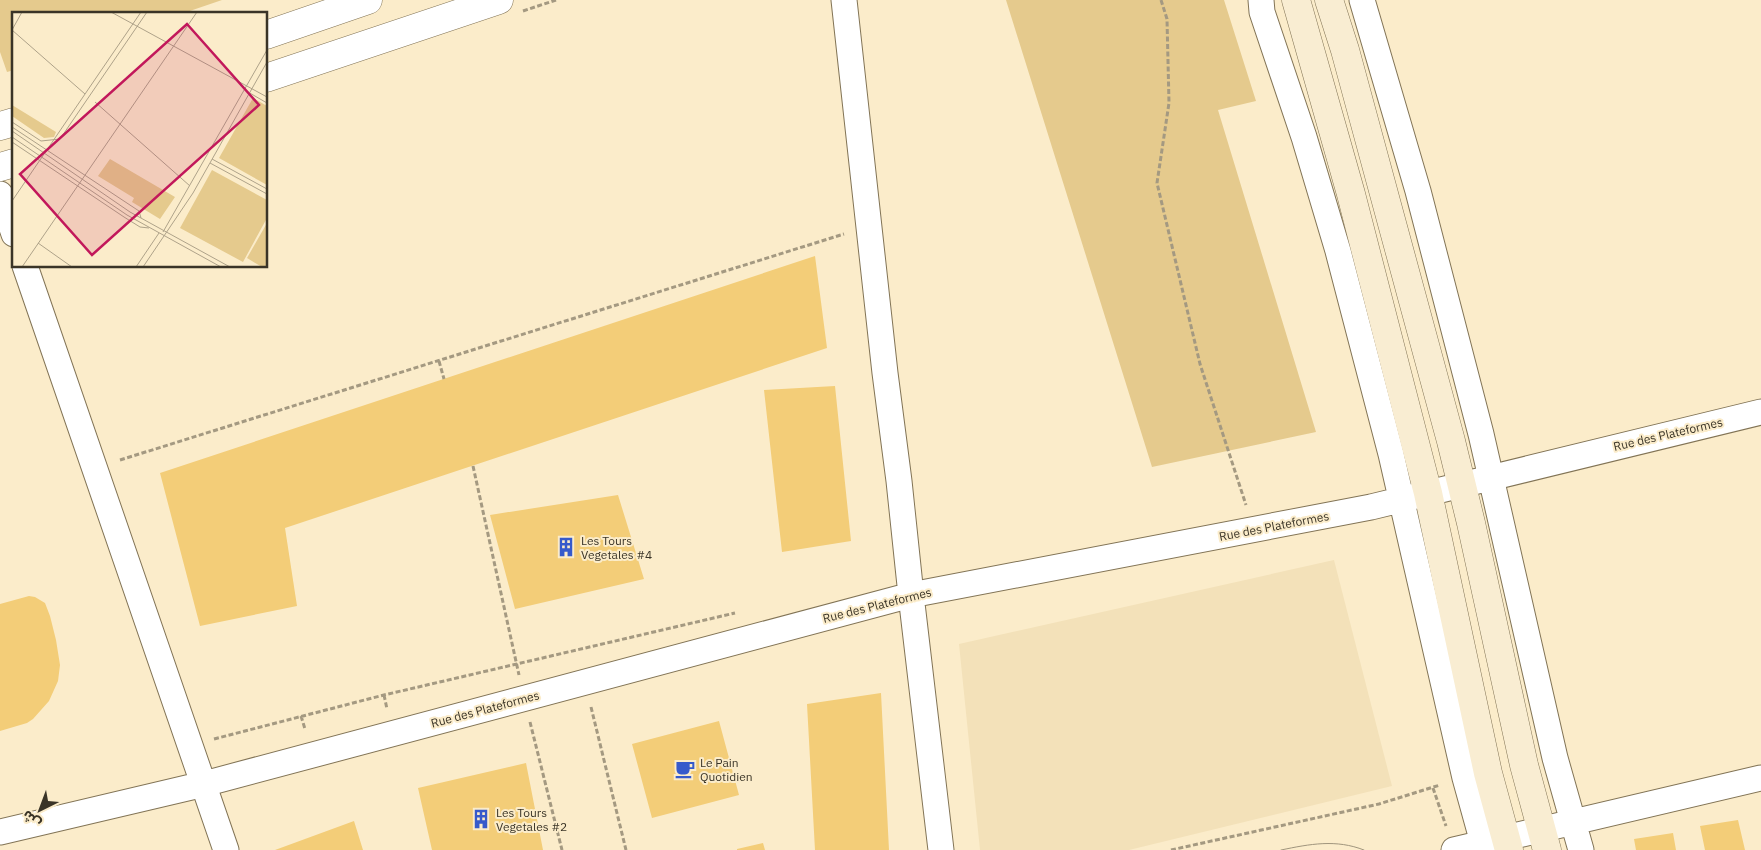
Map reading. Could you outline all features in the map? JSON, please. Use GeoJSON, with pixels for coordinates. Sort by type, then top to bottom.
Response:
{"type":"FeatureCollection","features":[{"type":"Feature","properties":{"kind":"main road"},"geometry":{"type":"LineString","coordinates":[[1296,0],[1351,194],[1428,493],[1488,773],[1496,846]]}},
{"type":"Feature","properties":{"kind":"main road"},"geometry":{"type":"LineString","coordinates":[[1329,0],[1345,50],[1461,484],[1524,765],[1545,840]]}},
{"type":"Feature","properties":{"kind":"street"},"geometry":{"type":"LineString","coordinates":[[268,34],[368,0]]}},
{"type":"Feature","properties":{"kind":"street"},"geometry":{"type":"LineString","coordinates":[[268,77],[498,0]]}},
{"type":"Feature","properties":{"kind":"street"},"geometry":{"type":"LineString","coordinates":[[844,0],[868,227],[941,850]]}},
{"type":"Feature","properties":{"kind":"street"},"geometry":{"type":"LineString","coordinates":[[1261,0],[1262,12],[1304,137],[1338,251],[1401,500],[1465,778],[1496,846]]}},
{"type":"Feature","properties":{"kind":"street"},"geometry":{"type":"LineString","coordinates":[[1362,0],[1418,191],[1491,477],[1555,758],[1581,850]]}},
{"type":"Feature","properties":{"kind":"street"},"geometry":{"type":"LineString","coordinates":[[0,194],[12,228]]}},
{"type":"Feature","properties":{"kind":"street"},"geometry":{"type":"LineString","coordinates":[[26,268],[226,850]]}},
{"type":"Feature","properties":{"kind":"street","name":"Rue des Plateformes"},"geometry":{"type":"LineString","coordinates":[[0,832],[204,784],[911,595],[1371,507],[1761,412]]}},
{"type":"Feature","properties":{"kind":"street"},"geometry":{"type":"LineString","coordinates":[[1454,850],[1545,840],[1574,823],[1761,778]]}},
{"type":"Feature","properties":{"kind":"path"},"geometry":{"type":"LineString","coordinates":[[1161,0],[1167,19],[1169,103],[1158,183],[1200,364],[1254,530]]}},
{"type":"Feature","properties":{"kind":"path"},"geometry":{"type":"LineString","coordinates":[[95,468],[868,227]]}},
{"type":"Feature","properties":{"kind":"path"},"geometry":{"type":"LineString","coordinates":[[439,361],[444,379]]}},
{"type":"Feature","properties":{"kind":"path"},"geometry":{"type":"LineString","coordinates":[[473,466],[516,664],[562,850]]}},
{"type":"Feature","properties":{"kind":"path"},"geometry":{"type":"LineString","coordinates":[[207,741],[301,716],[739,612]]}},
{"type":"Feature","properties":{"kind":"path"},"geometry":{"type":"LineString","coordinates":[[585,682],[626,850]]}},
{"type":"Feature","properties":{"kind":"path"},"geometry":{"type":"LineString","coordinates":[[1171,850],[1379,804],[1465,778]]}},
{"type":"Feature","properties":{"kind":"path"},"geometry":{"type":"LineString","coordinates":[[1432,788],[1454,850]]}},
{"type":"Feature","properties":{"kind":"shaded area"},"geometry":{"type":"Polygon","coordinates":[[[0,0],[222,0],[187,12],[12,12],[12,71],[7,72],[0,52],[0,0]]]}},
{"type":"Feature","properties":{"kind":"shaded area"},"geometry":{"type":"Polygon","coordinates":[[[1006,0],[1224,0],[1256,101],[1218,110],[1316,432],[1152,467],[1006,0]]]}},
{"type":"Feature","properties":{"kind":"shaded area"},"geometry":{"type":"Polygon","coordinates":[[[1334,560],[1392,786],[1129,850],[980,850],[959,644],[1334,560]]]}},
{"type":"Feature","properties":{"kind":"building"},"geometry":{"type":"Polygon","coordinates":[[[815,256],[827,348],[285,528],[297,606],[200,626],[160,473],[815,256]]]}},
{"type":"Feature","properties":{"kind":"building"},"geometry":{"type":"Polygon","coordinates":[[[835,386],[851,541],[782,552],[764,390],[835,386]]]}},
{"type":"Feature","properties":{"kind":"building","name":"Les Tours Vegetales #4"},"geometry":{"type":"Polygon","coordinates":[[[618,495],[644,579],[515,609],[490,515],[618,495]]]}},
{"type":"Feature","properties":{"kind":"building"},"geometry":{"type":"Polygon","coordinates":[[[29,596],[45,603],[50,616],[60,665],[58,681],[49,701],[33,719],[27,723],[0,731],[0,604],[29,596]]]}},
{"type":"Feature","properties":{"kind":"building"},"geometry":{"type":"Polygon","coordinates":[[[881,693],[889,850],[815,850],[807,704],[881,693]]]}},
{"type":"Feature","properties":{"kind":"building"},"geometry":{"type":"Polygon","coordinates":[[[719,721],[739,795],[652,818],[632,744],[719,721]]]}},
{"type":"Feature","properties":{"kind":"building","name":"Les Tours Vegetales #2"},"geometry":{"type":"Polygon","coordinates":[[[526,763],[543,850],[432,850],[418,788],[526,763]]]}},
{"type":"Feature","properties":{"kind":"building"},"geometry":{"type":"Polygon","coordinates":[[[1738,820],[1745,850],[1705,850],[1700,826],[1738,820]]]}},
{"type":"Feature","properties":{"kind":"building"},"geometry":{"type":"Polygon","coordinates":[[[354,821],[363,850],[275,850],[354,821]]]}},
{"type":"Feature","properties":{"kind":"building"},"geometry":{"type":"Polygon","coordinates":[[[1673,833],[1676,850],[1636,850],[1634,839],[1673,833]]]}},
{"type":"Feature","properties":{"kind":"building"},"geometry":{"type":"Polygon","coordinates":[[[763,843],[765,850],[737,850],[737,849],[763,843]]]}},
{"type":"Feature","properties":{"kind":"tram line"},"geometry":{"type":"LineString","coordinates":[[1281,850],[1313,844],[1343,845],[1364,850]]}},
{"type":"Feature","properties":{"kind":"place","name":"Les Tours Vegetales #4"},"geometry":{"type":"Point","coordinates":[566,547]}},
{"type":"Feature","properties":{"kind":"place","name":"Le Pain Quotidien"},"geometry":{"type":"Point","coordinates":[685,769]}},
{"type":"Feature","properties":{"kind":"place","name":"Les Tours Vegetales #2"},"geometry":{"type":"Point","coordinates":[481,819]}}]}
